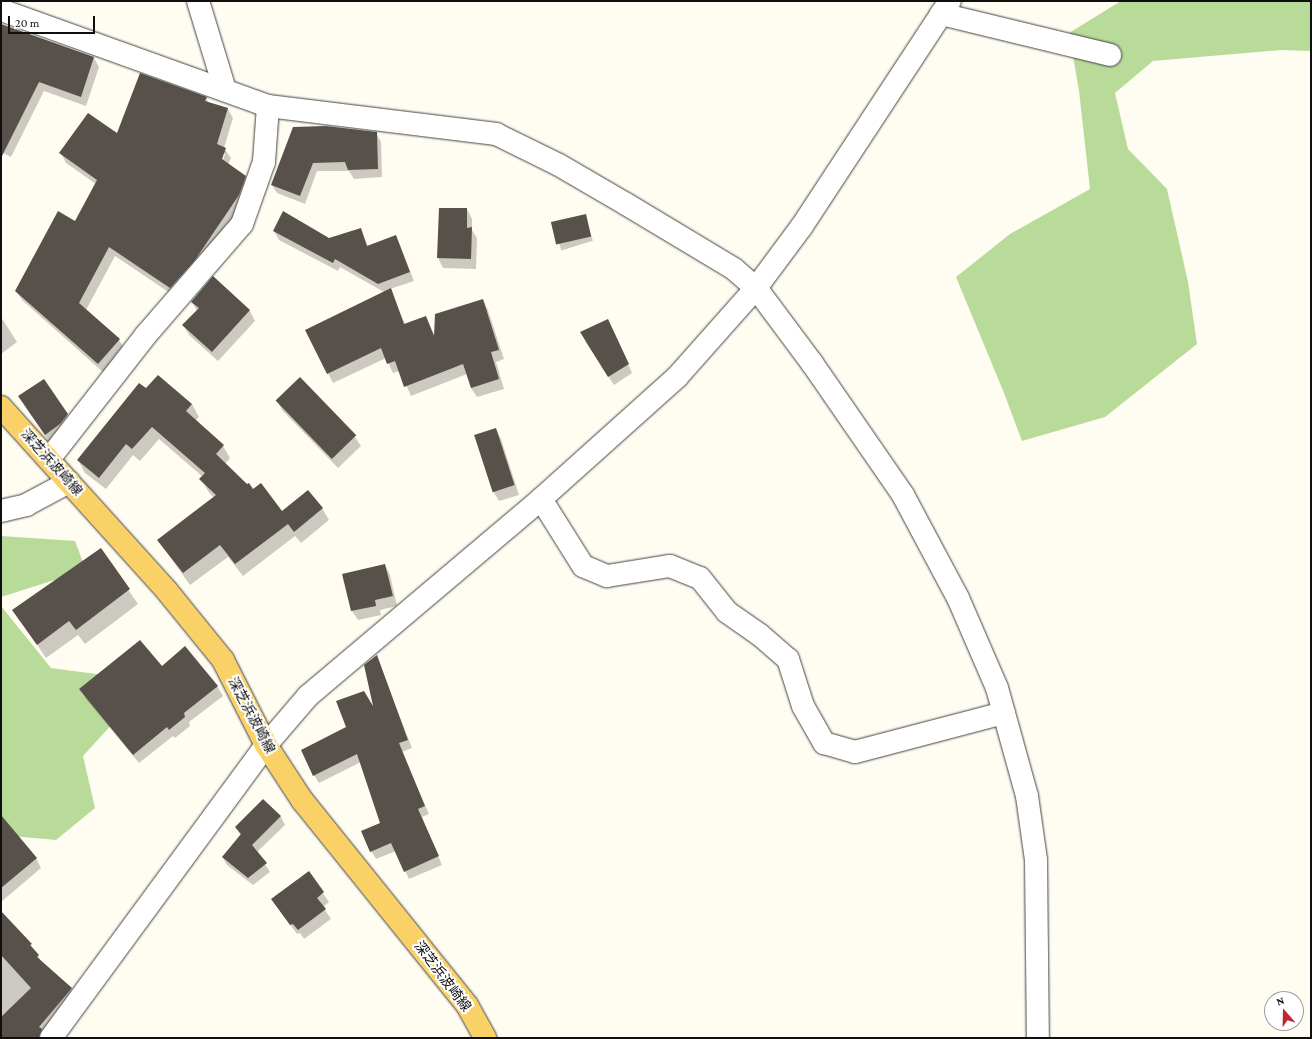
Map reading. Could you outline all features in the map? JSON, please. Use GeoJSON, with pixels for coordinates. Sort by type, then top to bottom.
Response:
{"type":"FeatureCollection","features":[{"type":"Feature","properties":{"kind":"main road","name":"深芝浜波崎線"},"geometry":{"type":"LineString","coordinates":[[1,407],[49,458],[167,591],[223,660],[266,745],[302,800],[467,1005],[485,1038]]}},
{"type":"Feature","properties":{"kind":"street"},"geometry":{"type":"LineString","coordinates":[[198,1],[225,90]]}},
{"type":"Feature","properties":{"kind":"street"},"geometry":{"type":"LineString","coordinates":[[51,1038],[266,745],[308,696],[541,499],[677,377],[756,288],[802,226],[945,8],[1110,55]]}},
{"type":"Feature","properties":{"kind":"street"},"geometry":{"type":"LineString","coordinates":[[1,10],[268,106],[496,134],[559,165],[626,204],[734,269],[756,288],[812,363],[903,495],[958,598],[997,688],[1027,796],[1036,860],[1038,1038]]}},
{"type":"Feature","properties":{"kind":"street"},"geometry":{"type":"LineString","coordinates":[[49,458],[145,336],[242,224],[264,162],[268,106]]}},
{"type":"Feature","properties":{"kind":"street"},"geometry":{"type":"LineString","coordinates":[[1,511],[26,505],[69,482]]}},
{"type":"Feature","properties":{"kind":"street"},"geometry":{"type":"LineString","coordinates":[[541,499],[583,566],[606,576],[670,566],[700,578],[728,612],[760,635],[788,659],[803,706],[824,743],[854,752],[1004,713]]}},
{"type":"Feature","properties":{"kind":"green space"},"geometry":{"type":"Polygon","coordinates":[[[1121,1],[1311,1],[1311,51],[1281,50],[1153,61],[1115,93],[1128,149],[1167,189],[1188,282],[1197,344],[1105,417],[1022,441],[1004,393],[956,277],[1010,234],[1090,189],[1079,91],[1069,33],[1121,1]]]}},
{"type":"Feature","properties":{"kind":"green space"},"geometry":{"type":"Polygon","coordinates":[[[1,536],[75,541],[86,570],[1,597],[1,536]]]}},
{"type":"Feature","properties":{"kind":"green space"},"geometry":{"type":"Polygon","coordinates":[[[1,606],[51,668],[111,676],[124,711],[83,756],[95,808],[56,840],[1,835],[1,606]]]}},
{"type":"Feature","properties":{"kind":"building"},"geometry":{"type":"Polygon","coordinates":[[[1,24],[94,57],[81,97],[39,82],[1,158],[1,24]]]}},
{"type":"Feature","properties":{"kind":"building"},"geometry":{"type":"Polygon","coordinates":[[[140,73],[207,97],[205,101],[228,108],[217,144],[226,148],[222,159],[246,176],[239,195],[195,260],[170,288],[109,247],[79,303],[120,339],[98,364],[15,291],[58,211],[75,221],[97,180],[59,153],[88,113],[117,133],[140,73]]]}},
{"type":"Feature","properties":{"kind":"building"},"geometry":{"type":"Polygon","coordinates":[[[326,126],[377,132],[378,169],[348,170],[345,162],[313,163],[300,196],[271,185],[293,127],[326,126]]]}},
{"type":"Feature","properties":{"kind":"building"},"geometry":{"type":"Polygon","coordinates":[[[439,208],[467,208],[467,228],[472,227],[471,259],[437,258],[439,208]]]}},
{"type":"Feature","properties":{"kind":"building"},"geometry":{"type":"Polygon","coordinates":[[[283,211],[329,238],[361,228],[367,246],[396,235],[410,272],[378,284],[335,259],[333,263],[273,231],[283,211]]]}},
{"type":"Feature","properties":{"kind":"building"},"geometry":{"type":"Polygon","coordinates":[[[586,214],[591,236],[556,245],[551,222],[586,214]]]}},
{"type":"Feature","properties":{"kind":"building"},"geometry":{"type":"Polygon","coordinates":[[[213,276],[250,310],[212,352],[182,325],[199,308],[191,302],[213,276]]]}},
{"type":"Feature","properties":{"kind":"building"},"geometry":{"type":"Polygon","coordinates":[[[391,288],[404,324],[426,316],[434,336],[435,314],[483,299],[499,350],[491,352],[499,379],[471,388],[463,364],[404,387],[395,361],[387,364],[381,348],[327,374],[305,330],[391,288]]]}},
{"type":"Feature","properties":{"kind":"building"},"geometry":{"type":"Polygon","coordinates":[[[608,319],[629,364],[608,377],[580,332],[608,319]]]}},
{"type":"Feature","properties":{"kind":"building"},"geometry":{"type":"Polygon","coordinates":[[[158,375],[192,404],[186,411],[224,445],[216,454],[247,484],[249,483],[253,489],[261,483],[282,511],[308,490],[323,508],[294,532],[288,524],[235,564],[220,545],[183,573],[157,540],[216,495],[199,479],[205,473],[152,427],[132,449],[126,444],[99,478],[77,460],[139,383],[146,388],[158,375]]]}},
{"type":"Feature","properties":{"kind":"building"},"geometry":{"type":"Polygon","coordinates":[[[300,377],[356,435],[332,459],[276,401],[300,377]]]}},
{"type":"Feature","properties":{"kind":"building"},"geometry":{"type":"Polygon","coordinates":[[[44,379],[68,414],[60,424],[45,435],[18,396],[44,379]]]}},
{"type":"Feature","properties":{"kind":"building"},"geometry":{"type":"Polygon","coordinates":[[[496,428],[515,485],[493,492],[474,435],[496,428]]]}},
{"type":"Feature","properties":{"kind":"building"},"geometry":{"type":"Polygon","coordinates":[[[101,548],[130,589],[76,630],[69,621],[37,645],[12,610],[101,548]]]}},
{"type":"Feature","properties":{"kind":"building"},"geometry":{"type":"Polygon","coordinates":[[[385,564],[393,596],[375,600],[376,606],[351,611],[342,574],[385,564]]]}},
{"type":"Feature","properties":{"kind":"building"},"geometry":{"type":"Polygon","coordinates":[[[140,640],[162,666],[185,646],[218,686],[184,713],[185,717],[169,730],[167,727],[133,755],[79,689],[140,640]]]}},
{"type":"Feature","properties":{"kind":"building"},"geometry":{"type":"Polygon","coordinates":[[[377,655],[408,740],[399,743],[425,806],[418,809],[439,856],[404,872],[391,843],[370,852],[361,831],[380,823],[357,754],[313,776],[301,750],[346,727],[336,701],[364,691],[373,706],[364,665],[377,655]]]}},
{"type":"Feature","properties":{"kind":"building"},"geometry":{"type":"Polygon","coordinates":[[[263,799],[281,816],[252,845],[267,863],[248,878],[222,857],[241,834],[235,827],[263,799]]]}},
{"type":"Feature","properties":{"kind":"building"},"geometry":{"type":"Polygon","coordinates":[[[1,815],[37,858],[1,888],[1,815]]]}},
{"type":"Feature","properties":{"kind":"building"},"geometry":{"type":"Polygon","coordinates":[[[309,871],[324,892],[317,898],[326,909],[298,930],[293,924],[290,925],[271,899],[309,871]]]}},
{"type":"Feature","properties":{"kind":"building"},"geometry":{"type":"Polygon","coordinates":[[[1,911],[32,944],[30,945],[39,955],[37,957],[72,988],[39,1027],[42,1029],[39,1038],[1,1038],[1,1017],[31,988],[1,955],[1,911]]]}}]}
